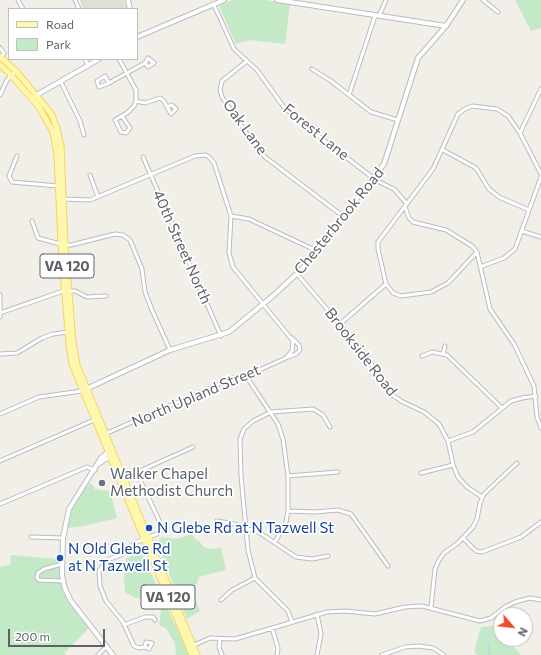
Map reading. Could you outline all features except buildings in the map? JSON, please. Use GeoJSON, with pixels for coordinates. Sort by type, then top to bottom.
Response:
{"type":"FeatureCollection","features":[{"type":"Feature","properties":{"kind":"main road","name":"VA 120"},"geometry":{"type":"LineString","coordinates":[[1,58],[16,71],[52,115],[61,146],[63,244]]}},
{"type":"Feature","properties":{"kind":"main road","name":"VA 120"},"geometry":{"type":"LineString","coordinates":[[0,65],[32,98],[45,116],[54,138],[70,332],[84,390],[94,420],[110,453],[191,646],[197,655]]}},
{"type":"Feature","properties":{"kind":"main road","name":"VA 120"},"geometry":{"type":"LineString","coordinates":[[84,390],[105,434],[110,453]]}},
{"type":"Feature","properties":{"kind":"main road","name":"VA 120"},"geometry":{"type":"LineString","coordinates":[[191,646],[192,655]]}},
{"type":"Feature","properties":{"kind":"street"},"geometry":{"type":"LineString","coordinates":[[138,37],[224,0]]}},
{"type":"Feature","properties":{"kind":"street"},"geometry":{"type":"LineString","coordinates":[[277,0],[446,26]]}},
{"type":"Feature","properties":{"kind":"street"},"geometry":{"type":"LineString","coordinates":[[349,95],[377,16],[386,0]]}},
{"type":"Feature","properties":{"kind":"street","name":"Chesterbrook Road"},"geometry":{"type":"LineString","coordinates":[[84,390],[170,350],[221,336],[238,326],[297,274],[344,218],[374,179],[386,160],[418,58],[446,26],[463,0]]}},
{"type":"Feature","properties":{"kind":"street"},"geometry":{"type":"LineString","coordinates":[[483,0],[498,12]]}},
{"type":"Feature","properties":{"kind":"street","name":"Forest Lane"},"geometry":{"type":"LineString","coordinates":[[214,5],[234,49],[257,70],[276,98],[291,114],[374,179],[394,189],[406,206],[409,218],[413,222],[446,230],[472,246],[477,252]]}},
{"type":"Feature","properties":{"kind":"street"},"geometry":{"type":"LineString","coordinates":[[0,48],[4,53],[1,58]]}},
{"type":"Feature","properties":{"kind":"street"},"geometry":{"type":"LineString","coordinates":[[86,60],[88,65]]}},
{"type":"Feature","properties":{"kind":"street"},"geometry":{"type":"LineString","coordinates":[[32,98],[97,60]]}},
{"type":"Feature","properties":{"kind":"street"},"geometry":{"type":"LineString","coordinates":[[120,60],[136,90],[136,101],[130,110],[116,120],[121,132],[126,133],[130,128],[122,116]]}},
{"type":"Feature","properties":{"kind":"street","name":"Oak Lane"},"geometry":{"type":"LineString","coordinates":[[247,61],[222,81],[220,90],[222,98],[253,143],[265,157],[344,218]]}},
{"type":"Feature","properties":{"kind":"street"},"geometry":{"type":"LineString","coordinates":[[109,83],[145,63]]}},
{"type":"Feature","properties":{"kind":"street"},"geometry":{"type":"LineString","coordinates":[[312,69],[323,75],[371,112],[398,120]]}},
{"type":"Feature","properties":{"kind":"street"},"geometry":{"type":"LineString","coordinates":[[0,95],[11,75],[16,71]]}},
{"type":"Feature","properties":{"kind":"street"},"geometry":{"type":"LineString","coordinates":[[61,82],[80,122],[84,135]]}},
{"type":"Feature","properties":{"kind":"street"},"geometry":{"type":"LineString","coordinates":[[520,133],[541,89]]}},
{"type":"Feature","properties":{"kind":"street"},"geometry":{"type":"LineString","coordinates":[[136,101],[144,103],[160,98],[167,107]]}},
{"type":"Feature","properties":{"kind":"street"},"geometry":{"type":"LineString","coordinates":[[477,252],[448,283],[431,292],[401,296],[393,293],[386,284],[378,249],[378,242],[433,170],[458,114],[472,106],[491,108],[504,113],[511,119],[520,133],[541,174]]}},
{"type":"Feature","properties":{"kind":"street"},"geometry":{"type":"LineString","coordinates":[[443,150],[476,168],[489,189],[499,198],[529,210]]}},
{"type":"Feature","properties":{"kind":"street"},"geometry":{"type":"LineString","coordinates":[[63,200],[82,201],[98,197],[195,156],[206,155],[214,164],[231,216],[229,253],[233,267],[263,305],[299,345],[300,350],[296,354],[288,356]]}},
{"type":"Feature","properties":{"kind":"street"},"geometry":{"type":"LineString","coordinates":[[12,182],[9,176],[17,156]]}},
{"type":"Feature","properties":{"kind":"street","name":"40th Street North"},"geometry":{"type":"LineString","coordinates":[[143,158],[221,336]]}},
{"type":"Feature","properties":{"kind":"street"},"geometry":{"type":"LineString","coordinates":[[90,175],[98,197]]}},
{"type":"Feature","properties":{"kind":"street"},"geometry":{"type":"LineString","coordinates":[[480,267],[504,258],[512,253],[518,244],[541,177]]}},
{"type":"Feature","properties":{"kind":"street"},"geometry":{"type":"LineString","coordinates":[[8,185],[12,182],[58,186]]}},
{"type":"Feature","properties":{"kind":"street"},"geometry":{"type":"LineString","coordinates":[[231,216],[249,220],[317,251]]}},
{"type":"Feature","properties":{"kind":"street"},"geometry":{"type":"LineString","coordinates":[[32,221],[38,238],[63,244],[115,234],[123,235],[130,240],[142,270],[145,292],[170,350]]}},
{"type":"Feature","properties":{"kind":"street"},"geometry":{"type":"LineString","coordinates":[[522,231],[541,237]]}},
{"type":"Feature","properties":{"kind":"street"},"geometry":{"type":"LineString","coordinates":[[477,252],[490,309],[519,354],[534,386],[541,428]]}},
{"type":"Feature","properties":{"kind":"street","name":"Brookside Road"},"geometry":{"type":"LineString","coordinates":[[297,274],[367,356],[386,389],[396,398],[424,412],[443,430],[448,441],[453,465],[462,482],[482,497]]}},
{"type":"Feature","properties":{"kind":"street"},"geometry":{"type":"LineString","coordinates":[[340,324],[386,284]]}},
{"type":"Feature","properties":{"kind":"street"},"geometry":{"type":"LineString","coordinates":[[0,313],[67,291],[75,291],[87,297],[106,296]]}},
{"type":"Feature","properties":{"kind":"street"},"geometry":{"type":"LineString","coordinates":[[0,295],[0,317]]}},
{"type":"Feature","properties":{"kind":"street"},"geometry":{"type":"LineString","coordinates":[[0,354],[17,353],[42,338],[53,334],[70,332]]}},
{"type":"Feature","properties":{"kind":"street"},"geometry":{"type":"LineString","coordinates":[[288,356],[293,345],[290,336]]}},
{"type":"Feature","properties":{"kind":"street"},"geometry":{"type":"LineString","coordinates":[[443,354],[445,346]]}},
{"type":"Feature","properties":{"kind":"street"},"geometry":{"type":"LineString","coordinates":[[422,356],[432,352],[443,354],[451,358],[502,408]]}},
{"type":"Feature","properties":{"kind":"street","name":"North Upland Street"},"geometry":{"type":"LineString","coordinates":[[105,434],[235,377],[246,376],[288,356]]}},
{"type":"Feature","properties":{"kind":"street"},"geometry":{"type":"LineString","coordinates":[[246,376],[271,412],[278,424],[283,439],[288,476],[288,511],[286,522],[275,542]]}},
{"type":"Feature","properties":{"kind":"street"},"geometry":{"type":"LineString","coordinates":[[0,414],[39,398],[84,390]]}},
{"type":"Feature","properties":{"kind":"street"},"geometry":{"type":"LineString","coordinates":[[448,441],[473,432],[502,408],[516,399],[536,396]]}},
{"type":"Feature","properties":{"kind":"street"},"geometry":{"type":"LineString","coordinates":[[292,622],[288,611],[256,578],[248,550],[241,476],[240,439],[244,429],[253,421],[271,412],[312,409],[322,415],[330,427]]}},
{"type":"Feature","properties":{"kind":"street"},"geometry":{"type":"LineString","coordinates":[[0,461],[94,420]]}},
{"type":"Feature","properties":{"kind":"street"},"geometry":{"type":"LineString","coordinates":[[145,647],[140,649],[134,646],[124,624],[103,596],[100,586],[99,570],[107,560],[123,554],[132,545],[160,532],[162,527],[141,484],[140,474],[145,468],[193,446]]}},
{"type":"Feature","properties":{"kind":"street"},"geometry":{"type":"LineString","coordinates":[[110,453],[102,456],[69,509],[63,538],[62,564],[63,581],[71,601],[113,655]]}},
{"type":"Feature","properties":{"kind":"street"},"geometry":{"type":"LineString","coordinates":[[431,607],[437,564],[444,553],[463,538],[475,523],[482,497],[517,463]]}},
{"type":"Feature","properties":{"kind":"street"},"geometry":{"type":"LineString","coordinates":[[421,473],[453,465]]}},
{"type":"Feature","properties":{"kind":"street"},"geometry":{"type":"LineString","coordinates":[[0,504],[87,467],[94,470]]}},
{"type":"Feature","properties":{"kind":"street"},"geometry":{"type":"LineString","coordinates":[[288,476],[338,472]]}},
{"type":"Feature","properties":{"kind":"street"},"geometry":{"type":"LineString","coordinates":[[288,511],[315,512],[338,510],[351,514],[388,566]]}},
{"type":"Feature","properties":{"kind":"street"},"geometry":{"type":"LineString","coordinates":[[217,521],[246,528],[275,542],[287,553],[305,560],[328,556]]}},
{"type":"Feature","properties":{"kind":"street"},"geometry":{"type":"LineString","coordinates":[[463,538],[476,550],[482,552],[521,537],[541,522]]}},
{"type":"Feature","properties":{"kind":"street"},"geometry":{"type":"LineString","coordinates":[[31,537],[63,538]]}},
{"type":"Feature","properties":{"kind":"street"},"geometry":{"type":"LineString","coordinates":[[62,564],[44,569],[38,574],[37,578],[40,580],[63,581]]}},
{"type":"Feature","properties":{"kind":"street"},"geometry":{"type":"LineString","coordinates":[[222,600],[232,590],[256,578]]}},
{"type":"Feature","properties":{"kind":"street"},"geometry":{"type":"LineString","coordinates":[[191,646],[210,638],[232,640],[317,614],[340,611],[375,614],[410,607],[431,607],[480,621],[491,618],[505,606],[514,602],[527,598],[541,600]]}},
{"type":"Feature","properties":{"kind":"street"},"geometry":{"type":"LineString","coordinates":[[317,614],[321,634],[317,655]]}},
{"type":"Feature","properties":{"kind":"street"},"geometry":{"type":"LineString","coordinates":[[124,624],[145,617],[153,617],[155,620]]}},
{"type":"Feature","properties":{"kind":"street"},"geometry":{"type":"LineString","coordinates":[[272,628],[278,648],[277,655]]}},
{"type":"Feature","properties":{"kind":"street"},"geometry":{"type":"LineString","coordinates":[[220,639],[219,647],[222,655]]}},
{"type":"Feature","properties":{"kind":"street"},"geometry":{"type":"LineString","coordinates":[[98,655],[107,646]]}},
{"type":"Feature","properties":{"kind":"street"},"geometry":{"type":"LineString","coordinates":[[382,655],[415,646],[430,647],[444,655]]}},
{"type":"Feature","properties":{"kind":"shaded area"},"geometry":{"type":"Polygon","coordinates":[[[80,0],[124,0],[127,8],[83,8],[80,0]]]}},
{"type":"Feature","properties":{"kind":"green space"},"geometry":{"type":"Polygon","coordinates":[[[232,0],[266,0],[290,4],[285,44],[250,40],[236,44],[219,6],[232,0]]]}},
{"type":"Feature","properties":{"kind":"green space"},"geometry":{"type":"Polygon","coordinates":[[[515,0],[541,0],[541,28],[531,31],[515,0]]]}},
{"type":"Feature","properties":{"kind":"green space"},"geometry":{"type":"Polygon","coordinates":[[[89,483],[94,486],[94,489],[110,491],[117,518],[84,526],[67,528],[73,507],[89,483]]]}},
{"type":"Feature","properties":{"kind":"green space"},"geometry":{"type":"Polygon","coordinates":[[[192,534],[204,547],[211,549],[221,548],[226,570],[199,577],[193,594],[200,611],[187,619],[157,543],[161,537],[176,539],[192,534]]]}},
{"type":"Feature","properties":{"kind":"green space"},"geometry":{"type":"Polygon","coordinates":[[[140,550],[189,655],[176,655],[175,644],[166,628],[159,625],[161,612],[157,600],[135,598],[125,592],[124,578],[126,559],[140,550]]]}},
{"type":"Feature","properties":{"kind":"green space"},"geometry":{"type":"Polygon","coordinates":[[[11,555],[59,559],[59,575],[63,592],[69,603],[89,628],[64,653],[66,655],[0,655],[0,567],[10,565],[11,555]]]}},
{"type":"Feature","properties":{"kind":"green space"},"geometry":{"type":"Polygon","coordinates":[[[493,626],[493,647],[514,647],[521,655],[477,655],[474,651],[481,627],[493,626]]]}},
{"type":"Feature","properties":{"kind":"waterway"},"geometry":{"type":"LineString","coordinates":[[481,636],[489,644],[489,655]]}},
{"type":"Feature","properties":{"kind":"place","name":"Walker Chapel Methodist Church"},"geometry":{"type":"Point","coordinates":[102,483]}},
{"type":"Feature","properties":{"kind":"place","name":"N Glebe Rd at N Tazwell St"},"geometry":{"type":"Point","coordinates":[149,528]}},
{"type":"Feature","properties":{"kind":"place","name":"N Old Glebe Rd at N Tazwell St"},"geometry":{"type":"Point","coordinates":[60,558]}}]}
